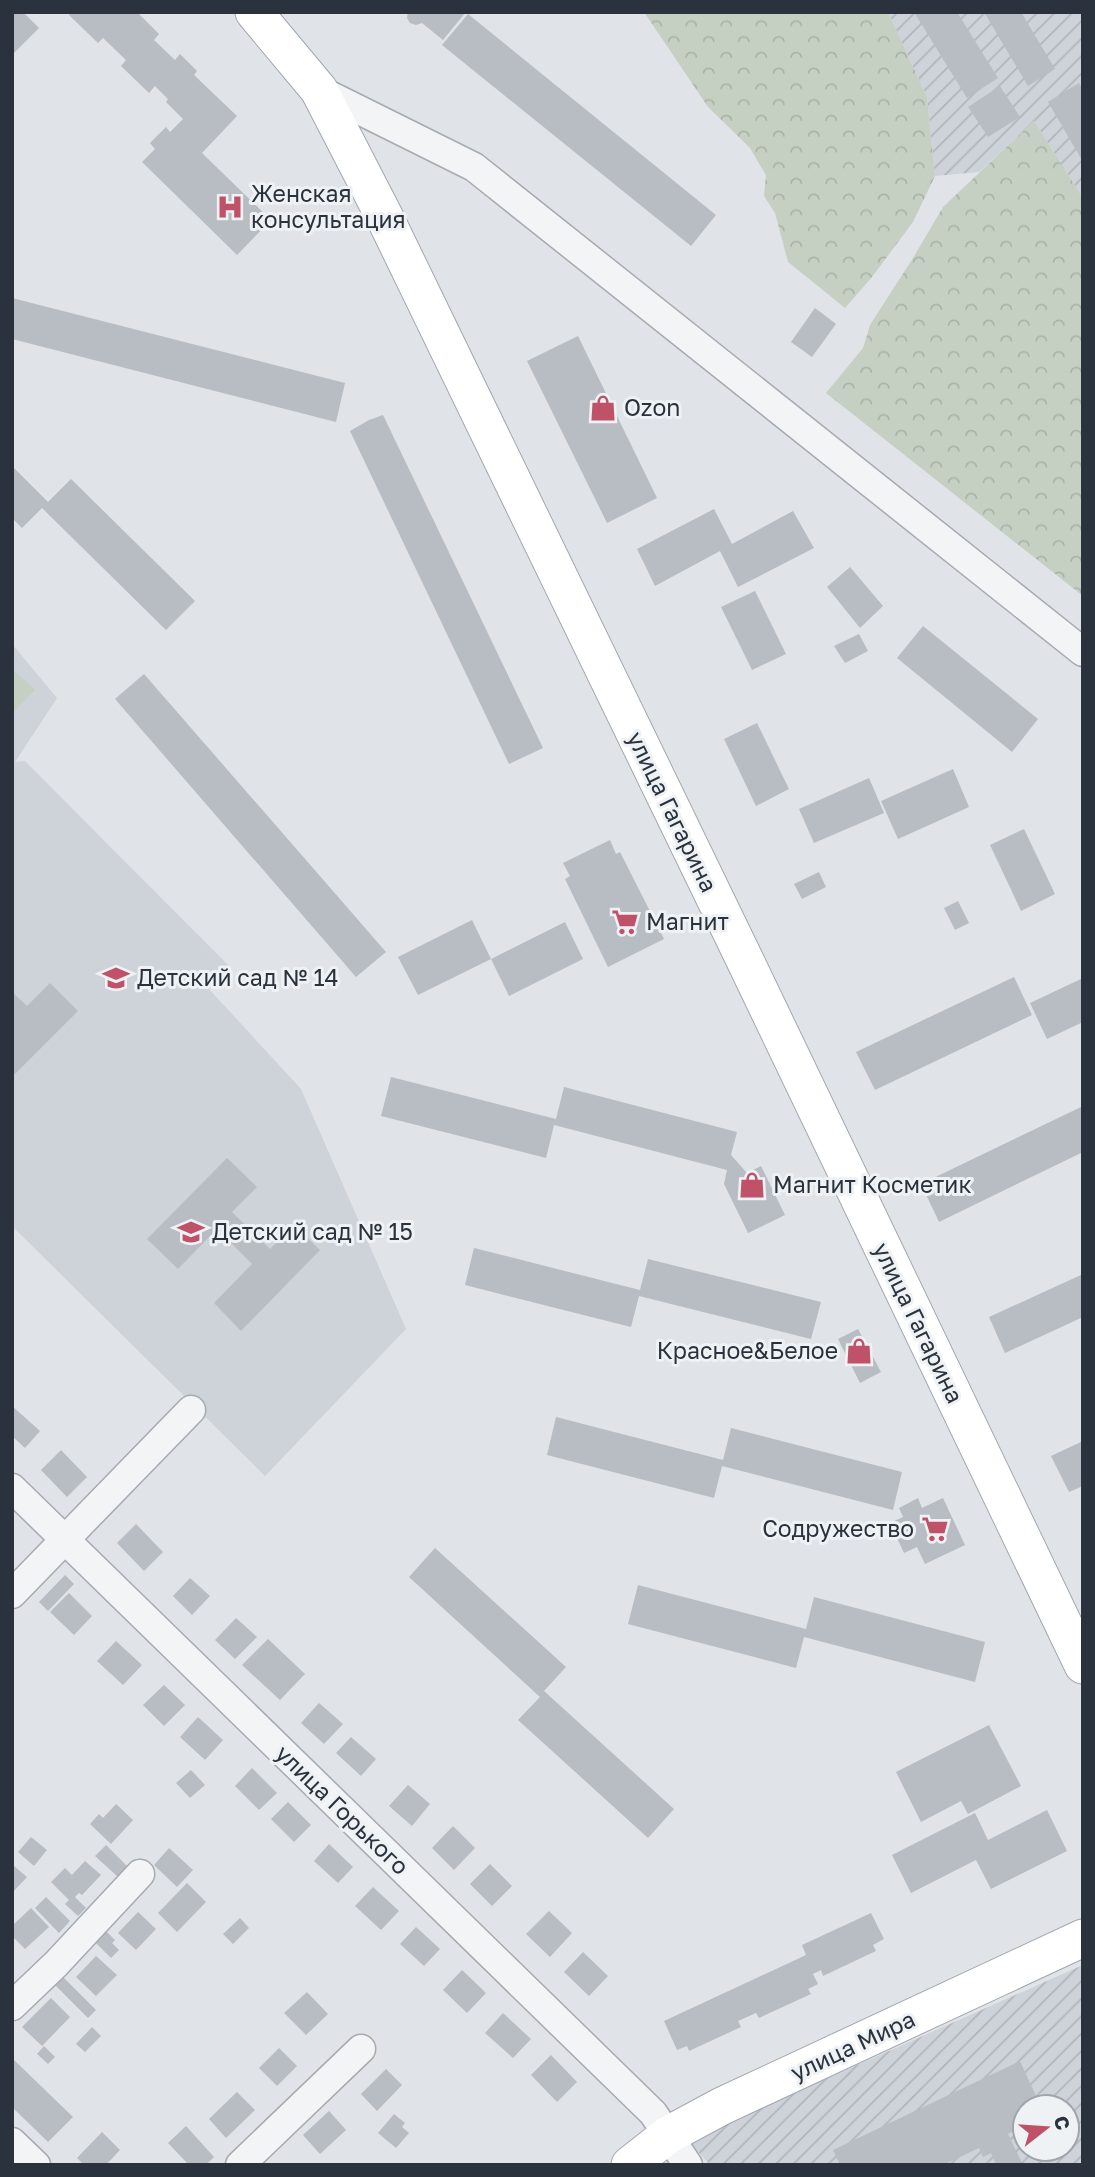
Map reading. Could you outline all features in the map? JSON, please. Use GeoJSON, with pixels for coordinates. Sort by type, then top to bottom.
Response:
{"type":"FeatureCollection","features":[{"type":"Feature","properties":{"kind":"main road","name":"улица Гагарина"},"geometry":{"type":"LineString","coordinates":[[254,12],[319,90],[384,216],[1083,1665]]}},
{"type":"Feature","properties":{"kind":"main road","name":"улица Мира"},"geometry":{"type":"LineString","coordinates":[[630,2165],[678,2150],[722,2106],[1083,1938]]}},
{"type":"Feature","properties":{"kind":"street"},"geometry":{"type":"LineString","coordinates":[[319,90],[474,167],[1083,652]]}},
{"type":"Feature","properties":{"kind":"street"},"geometry":{"type":"LineString","coordinates":[[12,1594],[191,1410]]}},
{"type":"Feature","properties":{"kind":"street","name":"улица Горького"},"geometry":{"type":"LineString","coordinates":[[12,1488],[621,2080],[653,2113],[678,2150]]}},
{"type":"Feature","properties":{"kind":"street"},"geometry":{"type":"LineString","coordinates":[[12,2006],[56,1964],[140,1874]]}},
{"type":"Feature","properties":{"kind":"street"},"geometry":{"type":"LineString","coordinates":[[240,2165],[361,2049]]}},
{"type":"Feature","properties":{"kind":"street"},"geometry":{"type":"LineString","coordinates":[[12,2142],[36,2165]]}},
{"type":"Feature","properties":{"kind":"shaded area"},"geometry":{"type":"Polygon","coordinates":[[[888,12],[1083,12],[1083,198],[1034,121],[979,172],[935,176],[927,97],[888,12]]]}},
{"type":"Feature","properties":{"kind":"shaded area","name":"Детский сад № 15"},"geometry":{"type":"Polygon","coordinates":[[[12,644],[57,698],[15,762],[25,761],[230,967],[209,989],[301,1089],[406,1329],[265,1476],[12,1226],[12,644]]]}},
{"type":"Feature","properties":{"kind":"shaded area"},"geometry":{"type":"Polygon","coordinates":[[[1083,1965],[1083,2165],[710,2165],[688,2140],[1083,1965]]]}},
{"type":"Feature","properties":{"kind":"green space"},"geometry":{"type":"Polygon","coordinates":[[[644,12],[888,12],[927,97],[935,176],[913,222],[845,308],[788,262],[775,213],[764,196],[766,175],[750,148],[708,107],[644,12]]]}},
{"type":"Feature","properties":{"kind":"green space"},"geometry":{"type":"Polygon","coordinates":[[[1034,121],[1083,198],[1083,596],[826,393],[863,348],[870,325],[943,207],[1034,121]]]}},
{"type":"Feature","properties":{"kind":"green space"},"geometry":{"type":"Polygon","coordinates":[[[12,669],[35,690],[12,714],[12,669]]]}},
{"type":"Feature","properties":{"kind":"building"},"geometry":{"type":"Polygon","coordinates":[[[12,12],[23,12],[39,28],[12,55],[12,12]]]}},
{"type":"Feature","properties":{"kind":"building"},"geometry":{"type":"Polygon","coordinates":[[[71,12],[137,12],[159,34],[154,40],[175,60],[180,54],[197,71],[194,75],[237,116],[202,153],[271,220],[237,255],[142,162],[155,149],[150,143],[166,127],[170,132],[183,119],[155,86],[149,93],[121,66],[126,60],[103,38],[98,43],[69,15],[71,12]]]}},
{"type":"Feature","properties":{"kind":"building"},"geometry":{"type":"Polygon","coordinates":[[[408,12],[466,12],[443,40],[422,23],[410,23],[408,12]]]}},
{"type":"Feature","properties":{"kind":"building"},"geometry":{"type":"Polygon","coordinates":[[[914,12],[957,12],[998,78],[967,98],[914,12]]]}},
{"type":"Feature","properties":{"kind":"building"},"geometry":{"type":"Polygon","coordinates":[[[984,12],[1021,12],[1055,69],[1028,86],[984,12]]]}},
{"type":"Feature","properties":{"kind":"building"},"geometry":{"type":"Polygon","coordinates":[[[468,14],[716,215],[691,246],[442,45],[468,14]]]}},
{"type":"Feature","properties":{"kind":"building"},"geometry":{"type":"Polygon","coordinates":[[[1079,83],[1083,90],[1083,162],[1048,102],[1079,83]]]}},
{"type":"Feature","properties":{"kind":"building"},"geometry":{"type":"Polygon","coordinates":[[[1000,86],[1020,117],[988,137],[968,107],[1000,86]]]}},
{"type":"Feature","properties":{"kind":"building"},"geometry":{"type":"Polygon","coordinates":[[[12,298],[345,383],[336,422],[12,339],[12,298]]]}},
{"type":"Feature","properties":{"kind":"building"},"geometry":{"type":"Polygon","coordinates":[[[815,308],[836,324],[812,357],[791,342],[815,308]]]}},
{"type":"Feature","properties":{"kind":"building"},"geometry":{"type":"Polygon","coordinates":[[[578,336],[657,498],[607,523],[527,361],[578,336]]]}},
{"type":"Feature","properties":{"kind":"building"},"geometry":{"type":"Polygon","coordinates":[[[383,415],[543,748],[509,764],[350,431],[383,415]]]}},
{"type":"Feature","properties":{"kind":"building"},"geometry":{"type":"Polygon","coordinates":[[[12,466],[48,502],[71,479],[195,601],[166,630],[42,508],[22,528],[12,518],[12,466]]]}},
{"type":"Feature","properties":{"kind":"building"},"geometry":{"type":"Polygon","coordinates":[[[714,509],[732,544],[793,511],[814,548],[738,587],[720,551],[655,586],[637,549],[714,509]]]}},
{"type":"Feature","properties":{"kind":"building"},"geometry":{"type":"Polygon","coordinates":[[[850,567],[883,606],[860,628],[827,587],[850,567]]]}},
{"type":"Feature","properties":{"kind":"building"},"geometry":{"type":"Polygon","coordinates":[[[755,591],[786,654],[752,670],[721,607],[755,591]]]}},
{"type":"Feature","properties":{"kind":"building"},"geometry":{"type":"Polygon","coordinates":[[[923,626],[1038,719],[1012,752],[897,658],[923,626]]]}},
{"type":"Feature","properties":{"kind":"building"},"geometry":{"type":"Polygon","coordinates":[[[859,634],[868,651],[845,663],[834,646],[859,634]]]}},
{"type":"Feature","properties":{"kind":"building"},"geometry":{"type":"Polygon","coordinates":[[[144,674],[386,952],[356,977],[115,699],[144,674]]]}},
{"type":"Feature","properties":{"kind":"building"},"geometry":{"type":"Polygon","coordinates":[[[757,723],[789,789],[756,806],[724,739],[757,723]]]}},
{"type":"Feature","properties":{"kind":"building"},"geometry":{"type":"Polygon","coordinates":[[[953,769],[969,807],[898,839],[881,801],[953,769]]]}},
{"type":"Feature","properties":{"kind":"building"},"geometry":{"type":"Polygon","coordinates":[[[869,778],[884,813],[814,843],[799,809],[869,778]]]}},
{"type":"Feature","properties":{"kind":"building"},"geometry":{"type":"Polygon","coordinates":[[[1024,829],[1055,894],[1021,911],[990,845],[1024,829]]]}},
{"type":"Feature","properties":{"kind":"building"},"geometry":{"type":"Polygon","coordinates":[[[610,840],[616,854],[620,852],[664,939],[608,967],[565,879],[570,876],[563,863],[610,840]]]}},
{"type":"Feature","properties":{"kind":"building"},"geometry":{"type":"Polygon","coordinates":[[[819,872],[826,887],[802,899],[794,884],[819,872]]]}},
{"type":"Feature","properties":{"kind":"building"},"geometry":{"type":"Polygon","coordinates":[[[958,901],[969,923],[955,930],[944,908],[958,901]]]}},
{"type":"Feature","properties":{"kind":"building"},"geometry":{"type":"Polygon","coordinates":[[[472,920],[491,959],[418,995],[398,957],[472,920]]]}},
{"type":"Feature","properties":{"kind":"building"},"geometry":{"type":"Polygon","coordinates":[[[565,922],[583,959],[509,996],[491,959],[565,922]]]}},
{"type":"Feature","properties":{"kind":"building"},"geometry":{"type":"Polygon","coordinates":[[[1014,977],[1032,1015],[875,1090],[856,1052],[1014,977]]]}},
{"type":"Feature","properties":{"kind":"building"},"geometry":{"type":"Polygon","coordinates":[[[1083,978],[1083,1022],[1047,1039],[1030,1003],[1083,978]]]}},
{"type":"Feature","properties":{"kind":"building"},"geometry":{"type":"Polygon","coordinates":[[[50,983],[78,1011],[12,1077],[12,992],[27,1006],[50,983]]]}},
{"type":"Feature","properties":{"kind":"building"},"geometry":{"type":"Polygon","coordinates":[[[391,1077],[556,1119],[564,1087],[737,1132],[731,1155],[747,1173],[761,1166],[785,1215],[748,1233],[724,1184],[727,1170],[554,1125],[546,1158],[381,1116],[391,1077]]]}},
{"type":"Feature","properties":{"kind":"building"},"geometry":{"type":"Polygon","coordinates":[[[1081,1107],[1083,1152],[939,1222],[921,1184],[1081,1107]]]}},
{"type":"Feature","properties":{"kind":"building"},"geometry":{"type":"Polygon","coordinates":[[[227,1158],[257,1187],[232,1212],[270,1249],[294,1225],[320,1250],[241,1331],[214,1303],[252,1264],[217,1229],[178,1269],[147,1239],[227,1158]]]}},
{"type":"Feature","properties":{"kind":"building"},"geometry":{"type":"Polygon","coordinates":[[[474,1248],[640,1290],[648,1259],[821,1302],[811,1339],[639,1296],[631,1327],[465,1285],[474,1248]]]}},
{"type":"Feature","properties":{"kind":"building"},"geometry":{"type":"Polygon","coordinates":[[[1083,1274],[1083,1317],[1005,1353],[989,1317],[1083,1274]]]}},
{"type":"Feature","properties":{"kind":"building"},"geometry":{"type":"Polygon","coordinates":[[[858,1329],[881,1372],[860,1383],[838,1339],[858,1329]]]}},
{"type":"Feature","properties":{"kind":"building"},"geometry":{"type":"Polygon","coordinates":[[[12,1406],[40,1431],[25,1448],[12,1436],[12,1406]]]}},
{"type":"Feature","properties":{"kind":"building"},"geometry":{"type":"Polygon","coordinates":[[[556,1417],[723,1460],[731,1428],[902,1472],[893,1510],[722,1466],[714,1498],[547,1455],[556,1417]]]}},
{"type":"Feature","properties":{"kind":"building"},"geometry":{"type":"Polygon","coordinates":[[[1083,1441],[1083,1486],[1069,1492],[1051,1456],[1083,1441]]]}},
{"type":"Feature","properties":{"kind":"building"},"geometry":{"type":"Polygon","coordinates":[[[61,1450],[87,1477],[67,1497],[41,1470],[61,1450]]]}},
{"type":"Feature","properties":{"kind":"building"},"geometry":{"type":"Polygon","coordinates":[[[918,1498],[922,1508],[943,1498],[965,1545],[925,1564],[917,1547],[904,1553],[890,1523],[903,1517],[899,1508],[918,1498]]]}},
{"type":"Feature","properties":{"kind":"building"},"geometry":{"type":"Polygon","coordinates":[[[136,1524],[163,1552],[144,1571],[117,1543],[136,1524]]]}},
{"type":"Feature","properties":{"kind":"building"},"geometry":{"type":"Polygon","coordinates":[[[435,1548],[566,1667],[544,1691],[674,1809],[648,1838],[518,1720],[540,1697],[409,1577],[435,1548]]]}},
{"type":"Feature","properties":{"kind":"building"},"geometry":{"type":"Polygon","coordinates":[[[65,1575],[74,1584],[48,1611],[39,1602],[65,1575]]]}},
{"type":"Feature","properties":{"kind":"building"},"geometry":{"type":"Polygon","coordinates":[[[190,1578],[210,1596],[192,1615],[173,1596],[190,1578]]]}},
{"type":"Feature","properties":{"kind":"building"},"geometry":{"type":"Polygon","coordinates":[[[638,1585],[806,1629],[814,1597],[985,1642],[975,1682],[804,1637],[796,1668],[628,1624],[638,1585]]]}},
{"type":"Feature","properties":{"kind":"building"},"geometry":{"type":"Polygon","coordinates":[[[69,1593],[92,1616],[74,1635],[50,1612],[69,1593]]]}},
{"type":"Feature","properties":{"kind":"building"},"geometry":{"type":"Polygon","coordinates":[[[236,1618],[257,1637],[235,1659],[215,1640],[236,1618]]]}},
{"type":"Feature","properties":{"kind":"building"},"geometry":{"type":"Polygon","coordinates":[[[268,1639],[305,1674],[280,1700],[242,1665],[268,1639]]]}},
{"type":"Feature","properties":{"kind":"building"},"geometry":{"type":"Polygon","coordinates":[[[116,1641],[142,1665],[123,1685],[97,1661],[116,1641]]]}},
{"type":"Feature","properties":{"kind":"building"},"geometry":{"type":"Polygon","coordinates":[[[164,1685],[185,1705],[164,1726],[143,1705],[164,1685]]]}},
{"type":"Feature","properties":{"kind":"building"},"geometry":{"type":"Polygon","coordinates":[[[319,1703],[343,1724],[324,1744],[301,1723],[319,1703]]]}},
{"type":"Feature","properties":{"kind":"building"},"geometry":{"type":"Polygon","coordinates":[[[198,1717],[223,1740],[205,1760],[180,1737],[198,1717]]]}},
{"type":"Feature","properties":{"kind":"building"},"geometry":{"type":"Polygon","coordinates":[[[989,1725],[1021,1786],[968,1814],[961,1801],[921,1822],[896,1772],[989,1725]]]}},
{"type":"Feature","properties":{"kind":"building"},"geometry":{"type":"Polygon","coordinates":[[[351,1737],[376,1759],[361,1776],[336,1753],[351,1737]]]}},
{"type":"Feature","properties":{"kind":"building"},"geometry":{"type":"Polygon","coordinates":[[[252,1768],[277,1793],[259,1810],[235,1786],[252,1768]]]}},
{"type":"Feature","properties":{"kind":"building"},"geometry":{"type":"Polygon","coordinates":[[[191,1770],[205,1785],[190,1798],[176,1783],[191,1770]]]}},
{"type":"Feature","properties":{"kind":"building"},"geometry":{"type":"Polygon","coordinates":[[[408,1785],[430,1804],[412,1826],[389,1806],[408,1785]]]}},
{"type":"Feature","properties":{"kind":"building"},"geometry":{"type":"Polygon","coordinates":[[[288,1802],[311,1825],[294,1842],[271,1819],[288,1802]]]}},
{"type":"Feature","properties":{"kind":"building"},"geometry":{"type":"Polygon","coordinates":[[[116,1804],[133,1820],[111,1844],[90,1824],[99,1814],[103,1818],[116,1804]]]}},
{"type":"Feature","properties":{"kind":"building"},"geometry":{"type":"Polygon","coordinates":[[[1047,1810],[1067,1851],[991,1889],[976,1860],[911,1893],[892,1855],[975,1813],[988,1840],[1047,1810]]]}},
{"type":"Feature","properties":{"kind":"building"},"geometry":{"type":"Polygon","coordinates":[[[453,1826],[475,1848],[454,1870],[432,1848],[453,1826]]]}},
{"type":"Feature","properties":{"kind":"building"},"geometry":{"type":"Polygon","coordinates":[[[31,1837],[47,1850],[34,1866],[18,1852],[31,1837]]]}},
{"type":"Feature","properties":{"kind":"building"},"geometry":{"type":"Polygon","coordinates":[[[329,1844],[353,1867],[338,1883],[314,1861],[329,1844]]]}},
{"type":"Feature","properties":{"kind":"building"},"geometry":{"type":"Polygon","coordinates":[[[106,1845],[128,1867],[118,1877],[95,1856],[106,1845]]]}},
{"type":"Feature","properties":{"kind":"building"},"geometry":{"type":"Polygon","coordinates":[[[169,1848],[193,1870],[177,1887],[154,1865],[169,1848]]]}},
{"type":"Feature","properties":{"kind":"building"},"geometry":{"type":"Polygon","coordinates":[[[85,1861],[101,1875],[82,1895],[79,1893],[75,1897],[86,1908],[78,1916],[65,1904],[69,1900],[51,1882],[65,1868],[72,1875],[85,1861]]]}},
{"type":"Feature","properties":{"kind":"building"},"geometry":{"type":"Polygon","coordinates":[[[490,1864],[512,1886],[492,1906],[470,1884],[490,1864]]]}},
{"type":"Feature","properties":{"kind":"building"},"geometry":{"type":"Polygon","coordinates":[[[14,1866],[27,1877],[12,1893],[12,1868],[14,1866]]]}},
{"type":"Feature","properties":{"kind":"building"},"geometry":{"type":"Polygon","coordinates":[[[187,1883],[206,1902],[177,1932],[158,1913],[187,1883]]]}},
{"type":"Feature","properties":{"kind":"building"},"geometry":{"type":"Polygon","coordinates":[[[373,1887],[399,1911],[381,1930],[355,1906],[373,1887]]]}},
{"type":"Feature","properties":{"kind":"building"},"geometry":{"type":"Polygon","coordinates":[[[46,1897],[70,1921],[59,1933],[35,1908],[46,1897]]]}},
{"type":"Feature","properties":{"kind":"building"},"geometry":{"type":"Polygon","coordinates":[[[31,1908],[49,1927],[25,1949],[12,1936],[12,1926],[31,1908]]]}},
{"type":"Feature","properties":{"kind":"building"},"geometry":{"type":"Polygon","coordinates":[[[549,1911],[572,1933],[550,1957],[526,1934],[549,1911]]]}},
{"type":"Feature","properties":{"kind":"building"},"geometry":{"type":"Polygon","coordinates":[[[138,1912],[156,1929],[136,1950],[118,1933],[138,1912]]]}},
{"type":"Feature","properties":{"kind":"building"},"geometry":{"type":"Polygon","coordinates":[[[871,1913],[884,1939],[873,1945],[876,1951],[823,1976],[821,1970],[813,1974],[818,1984],[808,1989],[811,1994],[759,2018],[756,2013],[738,2021],[741,2027],[689,2051],[687,2046],[677,2050],[664,2021],[806,1955],[802,1945],[871,1913]]]}},
{"type":"Feature","properties":{"kind":"building"},"geometry":{"type":"Polygon","coordinates":[[[240,1918],[249,1928],[233,1944],[223,1934],[240,1918]]]}},
{"type":"Feature","properties":{"kind":"building"},"geometry":{"type":"Polygon","coordinates":[[[416,1927],[440,1949],[424,1966],[400,1944],[416,1927]]]}},
{"type":"Feature","properties":{"kind":"building"},"geometry":{"type":"Polygon","coordinates":[[[103,1928],[115,1940],[112,1943],[119,1950],[111,1958],[92,1939],[103,1928]]]}},
{"type":"Feature","properties":{"kind":"building"},"geometry":{"type":"Polygon","coordinates":[[[583,1952],[608,1976],[589,1996],[564,1972],[583,1952]]]}},
{"type":"Feature","properties":{"kind":"building"},"geometry":{"type":"Polygon","coordinates":[[[96,1956],[117,1975],[96,1996],[76,1977],[96,1956]]]}},
{"type":"Feature","properties":{"kind":"building"},"geometry":{"type":"Polygon","coordinates":[[[462,1970],[486,1993],[467,2013],[443,1990],[462,1970]]]}},
{"type":"Feature","properties":{"kind":"building"},"geometry":{"type":"Polygon","coordinates":[[[62,1976],[96,2010],[88,2018],[54,1984],[62,1976]]]}},
{"type":"Feature","properties":{"kind":"building"},"geometry":{"type":"Polygon","coordinates":[[[307,1992],[328,2014],[306,2035],[284,2013],[307,1992]]]}},
{"type":"Feature","properties":{"kind":"building"},"geometry":{"type":"Polygon","coordinates":[[[51,1998],[70,2017],[42,2046],[22,2027],[51,1998]]]}},
{"type":"Feature","properties":{"kind":"building"},"geometry":{"type":"Polygon","coordinates":[[[503,2013],[531,2039],[513,2058],[485,2033],[503,2013]]]}},
{"type":"Feature","properties":{"kind":"building"},"geometry":{"type":"Polygon","coordinates":[[[92,2027],[101,2036],[85,2052],[76,2044],[92,2027]]]}},
{"type":"Feature","properties":{"kind":"building"},"geometry":{"type":"Polygon","coordinates":[[[44,2046],[55,2057],[48,2064],[37,2054],[44,2046]]]}},
{"type":"Feature","properties":{"kind":"building"},"geometry":{"type":"Polygon","coordinates":[[[279,2048],[297,2066],[277,2086],[259,2068],[279,2048]]]}},
{"type":"Feature","properties":{"kind":"building"},"geometry":{"type":"Polygon","coordinates":[[[551,2055],[577,2082],[557,2102],[531,2075],[551,2055]]]}},
{"type":"Feature","properties":{"kind":"building"},"geometry":{"type":"Polygon","coordinates":[[[12,2058],[73,2117],[48,2142],[12,2107],[12,2058]]]}},
{"type":"Feature","properties":{"kind":"building"},"geometry":{"type":"Polygon","coordinates":[[[1020,2061],[1035,2093],[1011,2093],[1011,2133],[1008,2134],[1011,2140],[1011,2163],[1023,2165],[996,2165],[991,2153],[983,2157],[979,2148],[943,2165],[840,2165],[833,2150],[1020,2061]]]}},
{"type":"Feature","properties":{"kind":"building"},"geometry":{"type":"Polygon","coordinates":[[[386,2069],[402,2085],[377,2111],[361,2094],[386,2069]]]}},
{"type":"Feature","properties":{"kind":"building"},"geometry":{"type":"Polygon","coordinates":[[[237,2092],[255,2110],[226,2138],[209,2119],[237,2092]]]}},
{"type":"Feature","properties":{"kind":"building"},"geometry":{"type":"Polygon","coordinates":[[[329,2111],[346,2130],[320,2154],[303,2135],[329,2111]]]}},
{"type":"Feature","properties":{"kind":"building"},"geometry":{"type":"Polygon","coordinates":[[[394,2114],[405,2123],[402,2127],[409,2133],[396,2148],[378,2133],[394,2114]]]}},
{"type":"Feature","properties":{"kind":"building"},"geometry":{"type":"Polygon","coordinates":[[[186,2126],[214,2157],[206,2165],[189,2165],[168,2143],[186,2126]]]}},
{"type":"Feature","properties":{"kind":"building"},"geometry":{"type":"Polygon","coordinates":[[[102,2132],[120,2150],[106,2165],[84,2165],[77,2158],[102,2132]]]}},
{"type":"Feature","properties":{"kind":"place","name":"Женская консультация"},"geometry":{"type":"Point","coordinates":[230,207]}},
{"type":"Feature","properties":{"kind":"place","name":"Ozon"},"geometry":{"type":"Point","coordinates":[603,408]}},
{"type":"Feature","properties":{"kind":"place","name":"Магнит"},"geometry":{"type":"Point","coordinates":[625,922]}},
{"type":"Feature","properties":{"kind":"place","name":"Детский сад № 14"},"geometry":{"type":"Point","coordinates":[116,978]}},
{"type":"Feature","properties":{"kind":"place","name":"Магнит Косметик"},"geometry":{"type":"Point","coordinates":[752,1185]}},
{"type":"Feature","properties":{"kind":"place","name":"Детский сад № 15"},"geometry":{"type":"Point","coordinates":[191,1232]}},
{"type":"Feature","properties":{"kind":"place","name":"Красное&Белое"},"geometry":{"type":"Point","coordinates":[859,1351]}},
{"type":"Feature","properties":{"kind":"place","name":"Содружество"},"geometry":{"type":"Point","coordinates":[935,1529]}}]}
